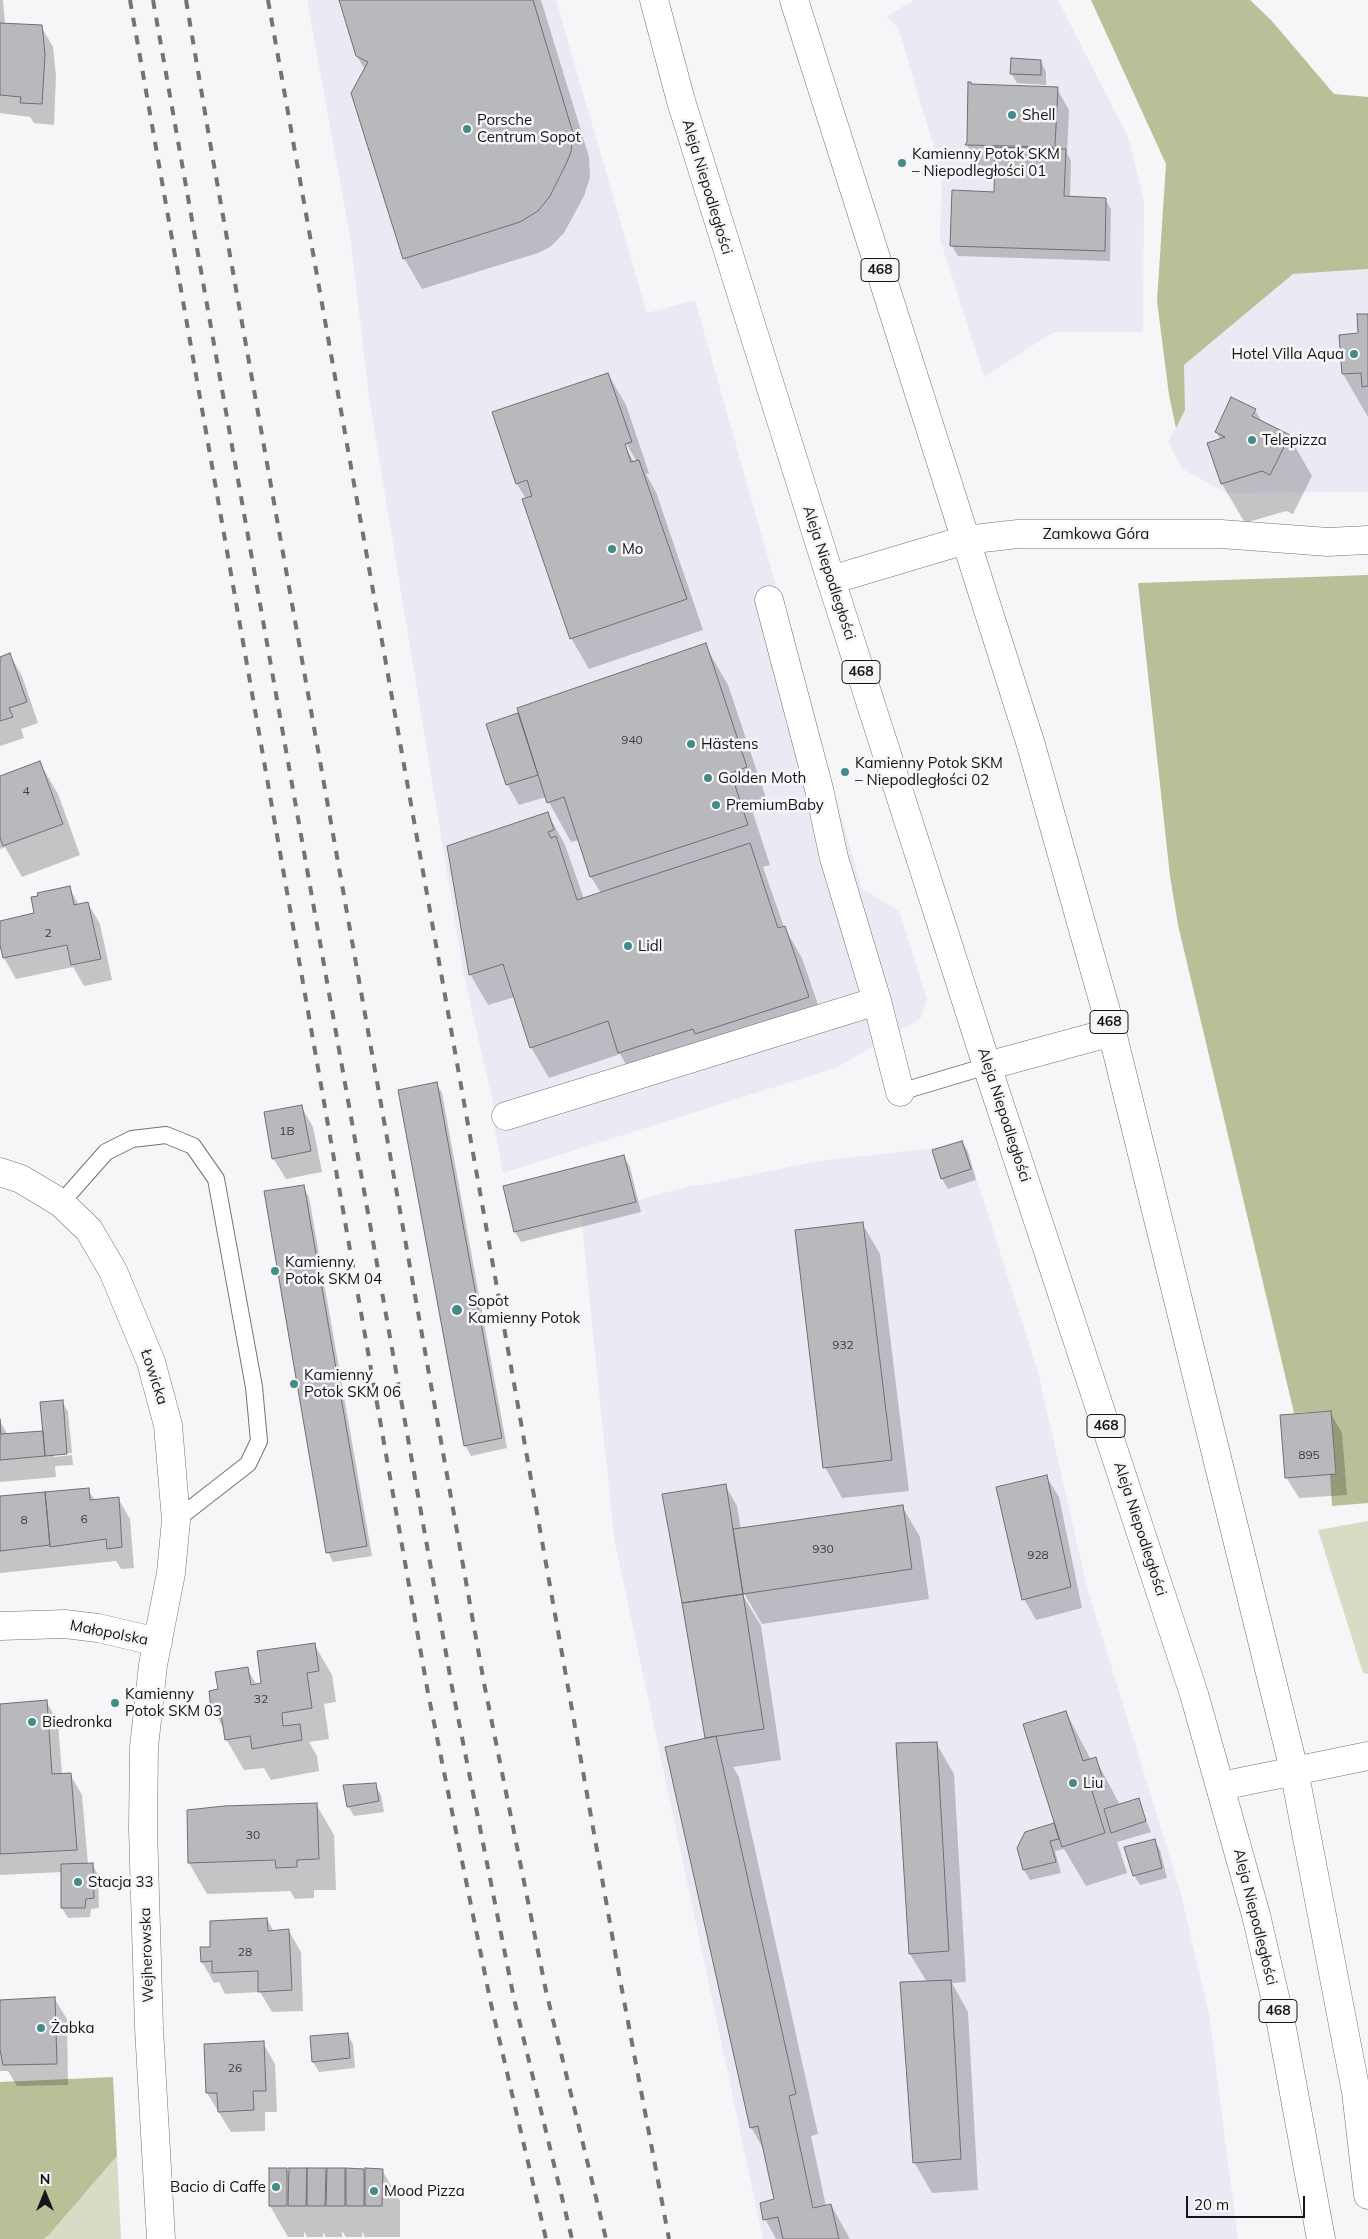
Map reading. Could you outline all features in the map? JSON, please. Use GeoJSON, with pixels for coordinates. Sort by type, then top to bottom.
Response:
{"type":"FeatureCollection","features":[{"type":"Feature","properties":{"kind":"main road","name":"Aleja Niepodległości"},"geometry":{"type":"LineString","coordinates":[[654,0],[681,101],[831,580],[987,1066],[1162,1594],[1221,1786],[1256,1916],[1281,2023],[1321,2239]]}},
{"type":"Feature","properties":{"kind":"main road","name":"468"},"geometry":{"type":"LineString","coordinates":[[794,0],[1051,811],[1112,1032],[1294,1770],[1356,2092],[1368,2196]]}},
{"type":"Feature","properties":{"kind":"main road","name":"Zamkowa Góra"},"geometry":{"type":"LineString","coordinates":[[831,580],[965,540],[1018,534],[1221,534],[1328,542],[1368,540]]}},
{"type":"Feature","properties":{"kind":"main road"},"geometry":{"type":"LineString","coordinates":[[769,600],[819,788],[834,858],[878,1001],[900,1092]]}},
{"type":"Feature","properties":{"kind":"main road"},"geometry":{"type":"LineString","coordinates":[[506,1116],[878,1001]]}},
{"type":"Feature","properties":{"kind":"main road"},"geometry":{"type":"LineString","coordinates":[[987,1066],[1112,1032]]}},
{"type":"Feature","properties":{"kind":"main road","name":"Łowicka"},"geometry":{"type":"LineString","coordinates":[[0,1172],[22,1179],[61,1203],[89,1230],[113,1271],[150,1362],[168,1425],[176,1520],[171,1572],[158,1642]]}},
{"type":"Feature","properties":{"kind":"main road","name":"Małopolska"},"geometry":{"type":"LineString","coordinates":[[0,1626],[65,1624],[98,1628],[158,1642]]}},
{"type":"Feature","properties":{"kind":"main road","name":"Wejherowska"},"geometry":{"type":"LineString","coordinates":[[158,1642],[144,1747],[143,1829],[149,2028],[160,2239]]}},
{"type":"Feature","properties":{"kind":"main road"},"geometry":{"type":"LineString","coordinates":[[1221,1786],[1368,1756]]}},
{"type":"Feature","properties":{"kind":"lane"},"geometry":{"type":"LineString","coordinates":[[900,1092],[987,1066]]}},
{"type":"Feature","properties":{"kind":"lane"},"geometry":{"type":"LineString","coordinates":[[61,1203],[106,1152],[132,1139],[166,1136],[193,1146],[216,1179],[254,1387],[259,1440],[248,1464],[176,1520]]}},
{"type":"Feature","properties":{"kind":"shaded area"},"geometry":{"type":"Polygon","coordinates":[[[307,0],[556,0],[647,313],[695,300],[862,889],[899,911],[927,999],[921,1018],[838,1067],[503,1173],[494,1123],[494,1107],[464,976],[369,397],[350,236],[307,0]]]}},
{"type":"Feature","properties":{"kind":"shaded area"},"geometry":{"type":"Polygon","coordinates":[[[914,0],[1058,0],[1129,139],[1144,201],[1143,332],[1054,332],[984,377],[940,239],[942,175],[899,30],[887,16],[914,0]]]}},
{"type":"Feature","properties":{"kind":"shaded area"},"geometry":{"type":"Polygon","coordinates":[[[1368,269],[1368,492],[1227,493],[1182,469],[1168,442],[1185,410],[1184,365],[1293,274],[1368,269]]]}},
{"type":"Feature","properties":{"kind":"shaded area"},"geometry":{"type":"Polygon","coordinates":[[[964,1139],[1038,1372],[1087,1587],[1180,1890],[1209,2014],[1238,2239],[763,2239],[614,1538],[581,1216],[693,1185],[704,1185],[817,1161],[928,1149],[964,1139]]]}},
{"type":"Feature","properties":{"kind":"green space"},"geometry":{"type":"Polygon","coordinates":[[[1091,0],[1250,0],[1271,20],[1334,94],[1368,97],[1368,269],[1293,274],[1184,365],[1185,410],[1176,428],[1169,395],[1157,301],[1166,164],[1091,0]]]}},
{"type":"Feature","properties":{"kind":"green space"},"geometry":{"type":"Polygon","coordinates":[[[1368,575],[1368,1503],[1332,1506],[1330,1474],[1336,1474],[1331,1411],[1294,1413],[1178,925],[1170,876],[1138,583],[1368,575]]]}},
{"type":"Feature","properties":{"kind":"green space"},"geometry":{"type":"Polygon","coordinates":[[[1368,1521],[1368,1674],[1363,1673],[1318,1530],[1368,1521]]]}},
{"type":"Feature","properties":{"kind":"green space"},"geometry":{"type":"Polygon","coordinates":[[[113,2077],[117,2156],[48,2236],[43,2239],[0,2239],[0,2082],[113,2077]]]}},
{"type":"Feature","properties":{"kind":"green space"},"geometry":{"type":"Polygon","coordinates":[[[117,2156],[121,2239],[43,2239],[48,2236],[117,2156]]]}},
{"type":"Feature","properties":{"kind":"building","name":"Porsche Centrum Sopot"},"geometry":{"type":"Polygon","coordinates":[[[339,0],[533,0],[573,133],[571,152],[566,164],[550,196],[538,211],[520,222],[403,259],[351,93],[368,62],[356,56],[339,0]]]}},
{"type":"Feature","properties":{"kind":"building"},"geometry":{"type":"Polygon","coordinates":[[[0,23],[42,25],[45,54],[42,104],[20,103],[21,97],[0,95],[0,23]]]}},
{"type":"Feature","properties":{"kind":"building"},"geometry":{"type":"Polygon","coordinates":[[[1011,58],[1041,60],[1041,75],[1010,74],[1011,58]]]}},
{"type":"Feature","properties":{"kind":"building","name":"Shell"},"geometry":{"type":"Polygon","coordinates":[[[968,82],[971,82],[971,84],[1058,87],[1055,145],[1057,149],[1053,149],[1053,147],[965,145],[967,142],[968,82]]]}},
{"type":"Feature","properties":{"kind":"building"},"geometry":{"type":"Polygon","coordinates":[[[995,147],[1066,149],[1064,196],[1106,198],[1105,251],[950,246],[952,190],[994,192],[995,147]]]}},
{"type":"Feature","properties":{"kind":"building","name":"Hotel Villa Aqua"},"geometry":{"type":"Polygon","coordinates":[[[1357,314],[1368,314],[1368,386],[1362,387],[1361,373],[1342,374],[1339,335],[1358,333],[1357,314]]]}},
{"type":"Feature","properties":{"kind":"building"},"geometry":{"type":"Polygon","coordinates":[[[608,373],[632,442],[625,444],[631,462],[639,460],[687,599],[570,639],[522,499],[532,496],[527,480],[516,484],[492,412],[608,373]]]}},
{"type":"Feature","properties":{"kind":"building","name":"Telepizza"},"geometry":{"type":"Polygon","coordinates":[[[1231,397],[1256,409],[1252,416],[1290,435],[1270,475],[1262,471],[1221,484],[1207,443],[1225,437],[1215,432],[1231,397]]]}},
{"type":"Feature","properties":{"kind":"building"},"geometry":{"type":"Polygon","coordinates":[[[706,643],[747,767],[731,773],[748,825],[590,877],[564,797],[547,803],[517,708],[706,643]]]}},
{"type":"Feature","properties":{"kind":"building"},"geometry":{"type":"Polygon","coordinates":[[[10,653],[27,702],[9,708],[13,717],[0,721],[0,657],[10,653]]]}},
{"type":"Feature","properties":{"kind":"building"},"geometry":{"type":"Polygon","coordinates":[[[518,713],[538,775],[506,785],[486,724],[518,713]]]}},
{"type":"Feature","properties":{"kind":"building"},"geometry":{"type":"Polygon","coordinates":[[[40,761],[63,824],[3,846],[0,838],[0,776],[40,761]]]}},
{"type":"Feature","properties":{"kind":"building","name":"Lidl"},"geometry":{"type":"Polygon","coordinates":[[[548,812],[554,830],[548,832],[551,838],[556,836],[577,900],[750,843],[778,928],[785,926],[809,997],[695,1034],[693,1029],[618,1053],[608,1021],[530,1048],[503,964],[469,975],[447,846],[548,812]]]}},
{"type":"Feature","properties":{"kind":"building"},"geometry":{"type":"Polygon","coordinates":[[[70,886],[74,905],[88,902],[101,959],[71,965],[67,945],[3,958],[0,945],[0,921],[34,913],[31,897],[38,896],[37,893],[70,886]]]}},
{"type":"Feature","properties":{"kind":"building"},"geometry":{"type":"Polygon","coordinates":[[[437,1082],[502,1438],[464,1446],[398,1090],[437,1082]]]}},
{"type":"Feature","properties":{"kind":"building"},"geometry":{"type":"Polygon","coordinates":[[[302,1105],[311,1151],[272,1159],[264,1112],[302,1105]]]}},
{"type":"Feature","properties":{"kind":"building"},"geometry":{"type":"Polygon","coordinates":[[[962,1141],[971,1169],[941,1179],[932,1150],[962,1141]]]}},
{"type":"Feature","properties":{"kind":"building"},"geometry":{"type":"Polygon","coordinates":[[[624,1155],[636,1202],[514,1232],[503,1186],[624,1155]]]}},
{"type":"Feature","properties":{"kind":"building"},"geometry":{"type":"Polygon","coordinates":[[[304,1185],[367,1546],[326,1553],[264,1191],[304,1185]]]}},
{"type":"Feature","properties":{"kind":"building"},"geometry":{"type":"Polygon","coordinates":[[[863,1222],[892,1460],[823,1468],[795,1230],[863,1222]]]}},
{"type":"Feature","properties":{"kind":"building"},"geometry":{"type":"Polygon","coordinates":[[[63,1400],[67,1454],[45,1456],[40,1402],[63,1400]]]}},
{"type":"Feature","properties":{"kind":"building"},"geometry":{"type":"Polygon","coordinates":[[[1331,1411],[1336,1474],[1285,1478],[1280,1415],[1331,1411]]]}},
{"type":"Feature","properties":{"kind":"building"},"geometry":{"type":"Polygon","coordinates":[[[0,1419],[1,1434],[43,1431],[45,1456],[0,1460],[0,1419]]]}},
{"type":"Feature","properties":{"kind":"building"},"geometry":{"type":"Polygon","coordinates":[[[1047,1475],[1071,1587],[1022,1600],[996,1487],[1047,1475]]]}},
{"type":"Feature","properties":{"kind":"building"},"geometry":{"type":"Polygon","coordinates":[[[726,1484],[743,1594],[682,1603],[662,1494],[726,1484]]]}},
{"type":"Feature","properties":{"kind":"building"},"geometry":{"type":"Polygon","coordinates":[[[89,1488],[90,1500],[119,1497],[122,1547],[107,1549],[106,1539],[50,1547],[45,1492],[89,1488]]]}},
{"type":"Feature","properties":{"kind":"building"},"geometry":{"type":"Polygon","coordinates":[[[45,1492],[50,1545],[0,1551],[0,1496],[45,1492]]]}},
{"type":"Feature","properties":{"kind":"building"},"geometry":{"type":"Polygon","coordinates":[[[903,1505],[912,1569],[743,1594],[733,1529],[903,1505]]]}},
{"type":"Feature","properties":{"kind":"building"},"geometry":{"type":"Polygon","coordinates":[[[743,1594],[764,1729],[705,1738],[682,1603],[743,1594]]]}},
{"type":"Feature","properties":{"kind":"building"},"geometry":{"type":"Polygon","coordinates":[[[315,1643],[319,1671],[307,1673],[312,1708],[282,1713],[283,1726],[300,1724],[302,1740],[252,1749],[250,1736],[225,1740],[220,1707],[211,1709],[209,1691],[218,1689],[215,1672],[248,1667],[251,1685],[261,1683],[257,1651],[315,1643]]]}},
{"type":"Feature","properties":{"kind":"building"},"geometry":{"type":"Polygon","coordinates":[[[47,1700],[52,1774],[71,1773],[77,1850],[0,1854],[0,1704],[47,1700]]]}},
{"type":"Feature","properties":{"kind":"building","name":"Liu"},"geometry":{"type":"Polygon","coordinates":[[[1066,1711],[1083,1761],[1096,1757],[1105,1787],[1092,1791],[1105,1833],[1062,1847],[1023,1724],[1066,1711]]]}},
{"type":"Feature","properties":{"kind":"building"},"geometry":{"type":"Polygon","coordinates":[[[716,1736],[796,2094],[789,2096],[813,2208],[831,2204],[839,2239],[783,2239],[778,2217],[763,2220],[760,2203],[774,2199],[758,2126],[750,2128],[665,1747],[716,1736]]]}},
{"type":"Feature","properties":{"kind":"building"},"geometry":{"type":"Polygon","coordinates":[[[937,1742],[949,1951],[909,1954],[896,1743],[937,1742]]]}},
{"type":"Feature","properties":{"kind":"building"},"geometry":{"type":"Polygon","coordinates":[[[376,1783],[379,1801],[347,1807],[343,1785],[376,1783]]]}},
{"type":"Feature","properties":{"kind":"building"},"geometry":{"type":"Polygon","coordinates":[[[1139,1798],[1146,1821],[1111,1833],[1104,1809],[1139,1798]]]}},
{"type":"Feature","properties":{"kind":"building"},"geometry":{"type":"Polygon","coordinates":[[[317,1803],[319,1859],[297,1860],[297,1867],[276,1868],[275,1860],[188,1863],[187,1810],[224,1806],[317,1803]]]}},
{"type":"Feature","properties":{"kind":"building"},"geometry":{"type":"Polygon","coordinates":[[[1054,1823],[1059,1839],[1050,1841],[1056,1862],[1023,1870],[1017,1848],[1025,1832],[1054,1823]]]}},
{"type":"Feature","properties":{"kind":"building"},"geometry":{"type":"Polygon","coordinates":[[[1155,1839],[1162,1868],[1133,1876],[1124,1847],[1155,1839]]]}},
{"type":"Feature","properties":{"kind":"building"},"geometry":{"type":"Polygon","coordinates":[[[93,1863],[94,1898],[86,1899],[85,1908],[61,1908],[61,1864],[93,1863]]]}},
{"type":"Feature","properties":{"kind":"building"},"geometry":{"type":"Polygon","coordinates":[[[267,1918],[268,1931],[289,1929],[292,1990],[258,1992],[258,1971],[212,1973],[212,1961],[201,1962],[200,1947],[210,1947],[210,1921],[267,1918]]]}},
{"type":"Feature","properties":{"kind":"building"},"geometry":{"type":"Polygon","coordinates":[[[951,1980],[961,2159],[913,2163],[900,1982],[951,1980]]]}},
{"type":"Feature","properties":{"kind":"building"},"geometry":{"type":"Polygon","coordinates":[[[55,1997],[57,2064],[3,2065],[0,2050],[0,2000],[55,1997]]]}},
{"type":"Feature","properties":{"kind":"building"},"geometry":{"type":"Polygon","coordinates":[[[348,2033],[350,2058],[312,2062],[310,2036],[348,2033]]]}},
{"type":"Feature","properties":{"kind":"building"},"geometry":{"type":"Polygon","coordinates":[[[264,2041],[266,2091],[253,2091],[254,2110],[218,2112],[217,2093],[206,2093],[204,2044],[264,2041]]]}},
{"type":"Feature","properties":{"kind":"building"},"geometry":{"type":"Polygon","coordinates":[[[269,2168],[287,2168],[287,2206],[269,2206],[269,2168]]]}},
{"type":"Feature","properties":{"kind":"building"},"geometry":{"type":"Polygon","coordinates":[[[289,2168],[307,2168],[306,2206],[288,2206],[289,2168]]]}},
{"type":"Feature","properties":{"kind":"building"},"geometry":{"type":"Polygon","coordinates":[[[307,2168],[326,2168],[325,2206],[307,2206],[307,2168]]]}},
{"type":"Feature","properties":{"kind":"building"},"geometry":{"type":"Polygon","coordinates":[[[327,2168],[345,2168],[345,2206],[326,2206],[327,2168]]]}},
{"type":"Feature","properties":{"kind":"building"},"geometry":{"type":"Polygon","coordinates":[[[346,2168],[364,2169],[364,2206],[346,2206],[346,2168]]]}},
{"type":"Feature","properties":{"kind":"building"},"geometry":{"type":"Polygon","coordinates":[[[365,2168],[383,2169],[382,2206],[365,2206],[365,2168]]]}},
{"type":"Feature","properties":{"kind":"railway"},"geometry":{"type":"LineString","coordinates":[[130,0],[428,1693],[491,2004],[546,2239]]}},
{"type":"Feature","properties":{"kind":"railway"},"geometry":{"type":"LineString","coordinates":[[153,0],[452,1687],[514,1999],[572,2239]]}},
{"type":"Feature","properties":{"kind":"railway"},"geometry":{"type":"LineString","coordinates":[[186,0],[484,1683],[546,1991],[606,2239]]}},
{"type":"Feature","properties":{"kind":"railway"},"geometry":{"type":"LineString","coordinates":[[268,0],[619,1974],[669,2239]]}},
{"type":"Feature","properties":{"kind":"place","name":"Shell"},"geometry":{"type":"Point","coordinates":[1012,115]}},
{"type":"Feature","properties":{"kind":"place","name":"Porsche Centrum Sopot"},"geometry":{"type":"Point","coordinates":[467,129]}},
{"type":"Feature","properties":{"kind":"place","name":"Kamienny Potok SKM – Niepodległości 01"},"geometry":{"type":"Point","coordinates":[902,163]}},
{"type":"Feature","properties":{"kind":"place","name":"Hotel Villa Aqua"},"geometry":{"type":"Point","coordinates":[1354,354]}},
{"type":"Feature","properties":{"kind":"place","name":"Telepizza"},"geometry":{"type":"Point","coordinates":[1252,440]}},
{"type":"Feature","properties":{"kind":"place","name":"Mo"},"geometry":{"type":"Point","coordinates":[612,549]}},
{"type":"Feature","properties":{"kind":"place","name":"Hästens"},"geometry":{"type":"Point","coordinates":[691,744]}},
{"type":"Feature","properties":{"kind":"place","name":"Kamienny Potok SKM – Niepodległości 02"},"geometry":{"type":"Point","coordinates":[845,772]}},
{"type":"Feature","properties":{"kind":"place","name":"Golden Moth"},"geometry":{"type":"Point","coordinates":[708,778]}},
{"type":"Feature","properties":{"kind":"place","name":"PremiumBaby"},"geometry":{"type":"Point","coordinates":[716,805]}},
{"type":"Feature","properties":{"kind":"place","name":"Lidl"},"geometry":{"type":"Point","coordinates":[628,946]}},
{"type":"Feature","properties":{"kind":"place","name":"Kamienny Potok SKM 04"},"geometry":{"type":"Point","coordinates":[275,1271]}},
{"type":"Feature","properties":{"kind":"place","name":"Sopot Kamienny Potok"},"geometry":{"type":"Point","coordinates":[457,1310]}},
{"type":"Feature","properties":{"kind":"place","name":"Kamienny Potok SKM 06"},"geometry":{"type":"Point","coordinates":[294,1384]}},
{"type":"Feature","properties":{"kind":"place","name":"Kamienny Potok SKM 03"},"geometry":{"type":"Point","coordinates":[115,1703]}},
{"type":"Feature","properties":{"kind":"place","name":"Biedronka"},"geometry":{"type":"Point","coordinates":[32,1722]}},
{"type":"Feature","properties":{"kind":"place","name":"Liu"},"geometry":{"type":"Point","coordinates":[1073,1783]}},
{"type":"Feature","properties":{"kind":"place","name":"Stacja 33"},"geometry":{"type":"Point","coordinates":[78,1882]}},
{"type":"Feature","properties":{"kind":"place","name":"Żabka"},"geometry":{"type":"Point","coordinates":[41,2028]}},
{"type":"Feature","properties":{"kind":"place","name":"Bacio di Caffe"},"geometry":{"type":"Point","coordinates":[276,2187]}},
{"type":"Feature","properties":{"kind":"place","name":"Mood Pizza"},"geometry":{"type":"Point","coordinates":[374,2191]}}]}
